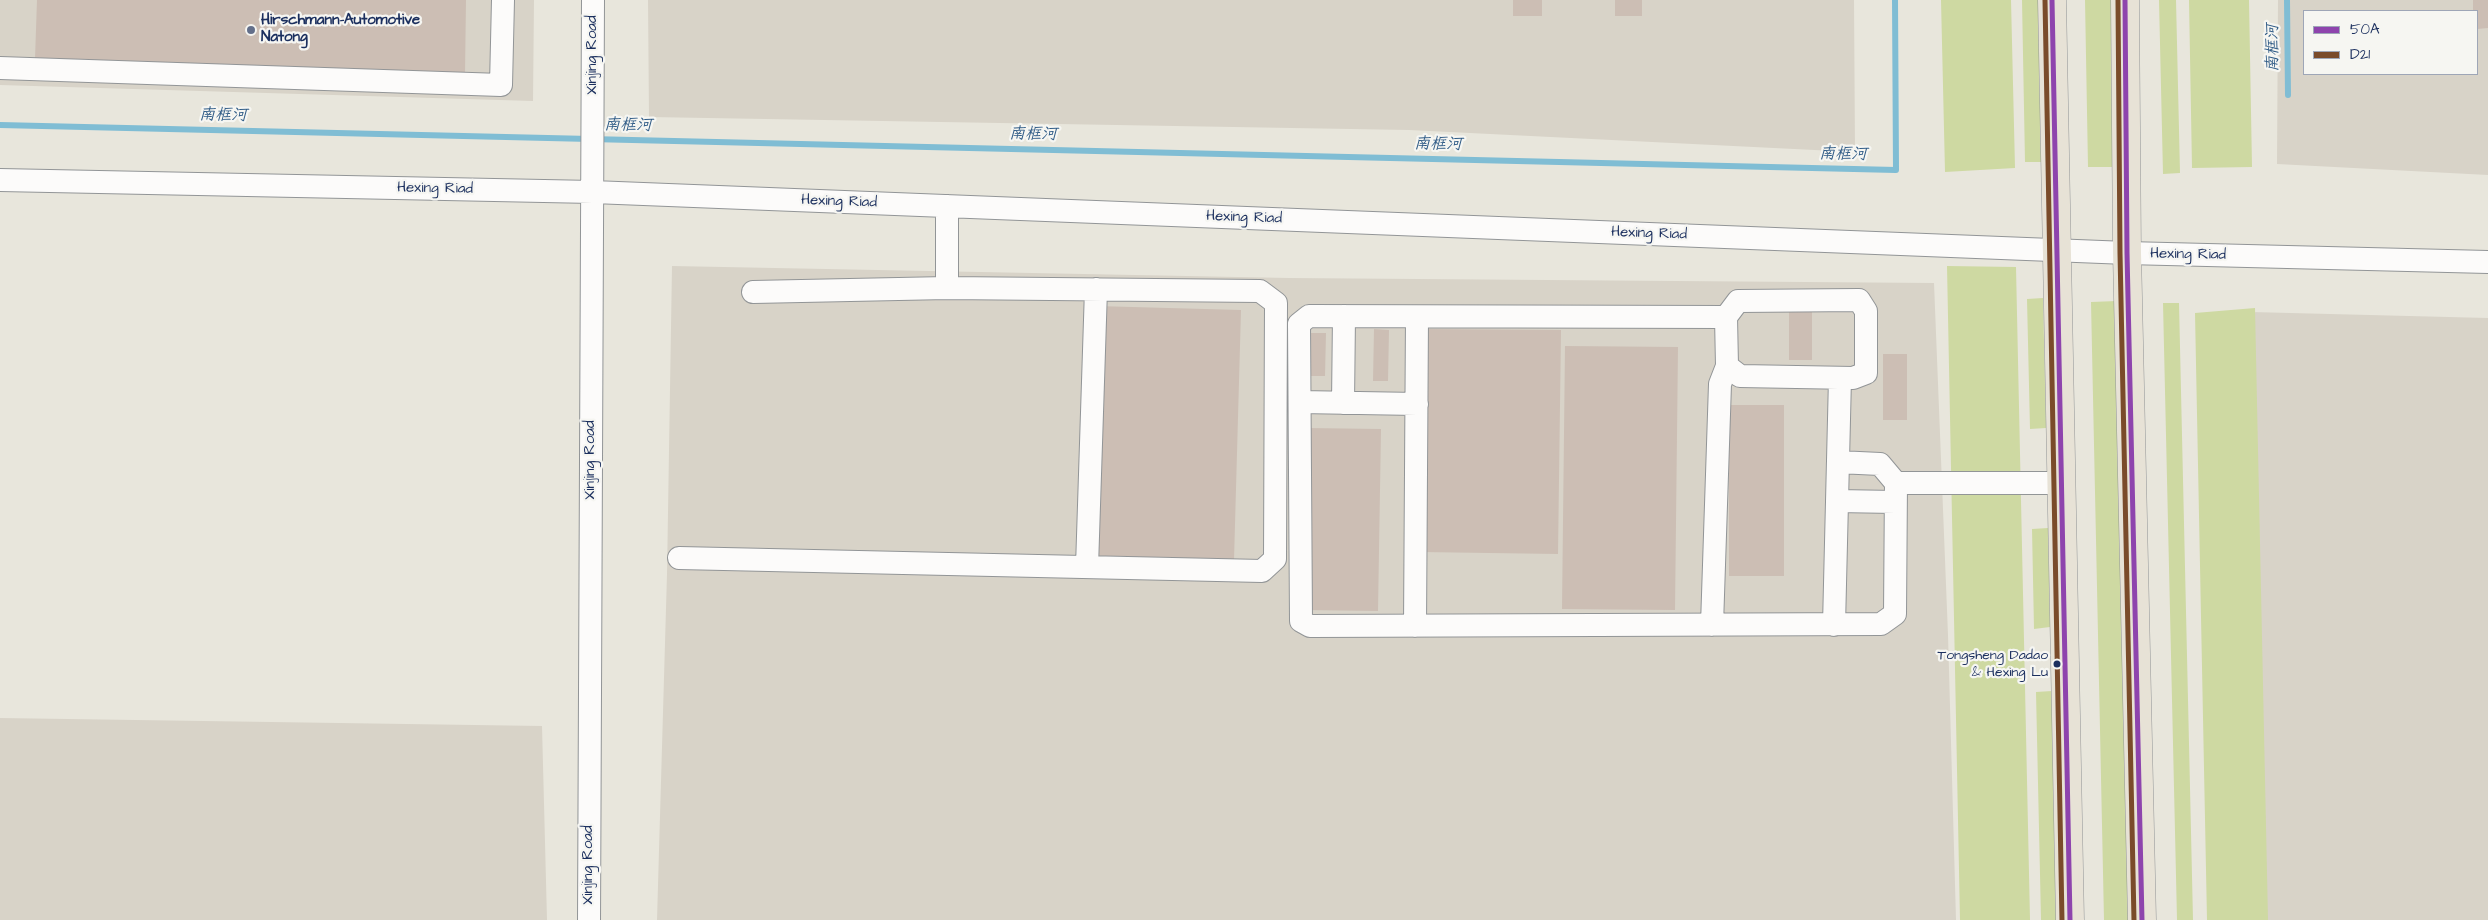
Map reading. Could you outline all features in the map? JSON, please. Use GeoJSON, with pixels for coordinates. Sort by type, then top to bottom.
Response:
{"type":"FeatureCollection","features":[{"type":"Feature","properties":{"kind":"main road"},"geometry":{"type":"LineString","coordinates":[[2052,0],[2070,920]]}},
{"type":"Feature","properties":{"kind":"main road"},"geometry":{"type":"LineString","coordinates":[[2125,0],[2128,253],[2142,920]]}},
{"type":"Feature","properties":{"kind":"street"},"geometry":{"type":"LineString","coordinates":[[0,68],[501,85],[504,0]]}},
{"type":"Feature","properties":{"kind":"street","name":"Xinjing Road"},"geometry":{"type":"LineString","coordinates":[[589,920],[593,0]]}},
{"type":"Feature","properties":{"kind":"street","name":"Hexing Riad"},"geometry":{"type":"LineString","coordinates":[[0,180],[593,192],[2128,253],[2488,262]]}},
{"type":"Feature","properties":{"kind":"street"},"geometry":{"type":"LineString","coordinates":[[947,206],[947,288]]}},
{"type":"Feature","properties":{"kind":"street"},"geometry":{"type":"LineString","coordinates":[[678,558],[1262,571],[1275,559],[1276,303],[1260,291],[947,288],[753,292]]}},
{"type":"Feature","properties":{"kind":"street"},"geometry":{"type":"LineString","coordinates":[[1087,567],[1096,290]]}},
{"type":"Feature","properties":{"kind":"street"},"geometry":{"type":"LineString","coordinates":[[1712,625],[1720,384],[1727,366],[1726,317],[1738,301],[1859,300],[1866,310],[1866,373],[1853,378],[1740,376],[1727,366]]}},
{"type":"Feature","properties":{"kind":"street"},"geometry":{"type":"LineString","coordinates":[[1726,317],[1309,316],[1299,324],[1301,622],[1310,626],[1880,624],[1895,614],[1896,492],[1880,464],[1838,462]]}},
{"type":"Feature","properties":{"kind":"street"},"geometry":{"type":"LineString","coordinates":[[1343,403],[1344,316]]}},
{"type":"Feature","properties":{"kind":"street"},"geometry":{"type":"LineString","coordinates":[[1415,626],[1417,316]]}},
{"type":"Feature","properties":{"kind":"street"},"geometry":{"type":"LineString","coordinates":[[1834,624],[1840,378]]}},
{"type":"Feature","properties":{"kind":"street"},"geometry":{"type":"LineString","coordinates":[[1300,402],[1417,404]]}},
{"type":"Feature","properties":{"kind":"street"},"geometry":{"type":"LineString","coordinates":[[1837,501],[1896,492],[2061,483]]}},
{"type":"Feature","properties":{"kind":"shaded area"},"geometry":{"type":"Polygon","coordinates":[[[0,0],[534,0],[533,101],[0,85],[0,0]]]}},
{"type":"Feature","properties":{"kind":"shaded area"},"geometry":{"type":"Polygon","coordinates":[[[648,0],[1854,0],[1855,152],[1409,130],[649,117],[648,0]]]}},
{"type":"Feature","properties":{"kind":"shaded area"},"geometry":{"type":"Polygon","coordinates":[[[2278,0],[2488,0],[2488,175],[2277,164],[2278,0]]]}},
{"type":"Feature","properties":{"kind":"shaded area"},"geometry":{"type":"Polygon","coordinates":[[[672,266],[1289,278],[1934,283],[1948,635],[1956,920],[657,920],[667,574],[672,266]]]}},
{"type":"Feature","properties":{"kind":"shaded area"},"geometry":{"type":"Polygon","coordinates":[[[2251,312],[2488,318],[2488,920],[2258,920],[2251,312]]]}},
{"type":"Feature","properties":{"kind":"shaded area"},"geometry":{"type":"Polygon","coordinates":[[[0,718],[542,726],[547,920],[0,920],[0,718]]]}},
{"type":"Feature","properties":{"kind":"green space"},"geometry":{"type":"Polygon","coordinates":[[[1941,0],[2011,0],[2015,168],[1945,172],[1941,0]]]}},
{"type":"Feature","properties":{"kind":"green space"},"geometry":{"type":"Polygon","coordinates":[[[2022,0],[2038,0],[2041,162],[2025,162],[2022,0]]]}},
{"type":"Feature","properties":{"kind":"green space"},"geometry":{"type":"Polygon","coordinates":[[[2085,0],[2112,0],[2115,167],[2088,167],[2085,0]]]}},
{"type":"Feature","properties":{"kind":"green space"},"geometry":{"type":"Polygon","coordinates":[[[2159,0],[2176,0],[2180,173],[2163,174],[2159,0]]]}},
{"type":"Feature","properties":{"kind":"green space"},"geometry":{"type":"Polygon","coordinates":[[[2189,0],[2249,0],[2252,167],[2192,168],[2189,0]]]}},
{"type":"Feature","properties":{"kind":"green space"},"geometry":{"type":"Polygon","coordinates":[[[1947,266],[2016,267],[2030,920],[1960,920],[1947,266]]]}},
{"type":"Feature","properties":{"kind":"green space"},"geometry":{"type":"Polygon","coordinates":[[[2043,298],[2046,428],[2030,429],[2027,299],[2043,298]]]}},
{"type":"Feature","properties":{"kind":"green space"},"geometry":{"type":"Polygon","coordinates":[[[2117,301],[2130,920],[2104,920],[2091,302],[2117,301]]]}},
{"type":"Feature","properties":{"kind":"green space"},"geometry":{"type":"Polygon","coordinates":[[[2163,303],[2179,303],[2193,920],[2177,920],[2163,303]]]}},
{"type":"Feature","properties":{"kind":"green space"},"geometry":{"type":"Polygon","coordinates":[[[2255,308],[2268,920],[2207,920],[2195,313],[2255,308]]]}},
{"type":"Feature","properties":{"kind":"green space"},"geometry":{"type":"Polygon","coordinates":[[[2048,528],[2050,627],[2034,629],[2032,529],[2048,528]]]}},
{"type":"Feature","properties":{"kind":"green space"},"geometry":{"type":"Polygon","coordinates":[[[2052,691],[2057,920],[2041,920],[2036,692],[2052,691]]]}},
{"type":"Feature","properties":{"kind":"building","name":"Hirschmann-Automotive Natong"},"geometry":{"type":"Polygon","coordinates":[[[37,0],[466,0],[465,74],[35,59],[37,0]]]}},
{"type":"Feature","properties":{"kind":"building"},"geometry":{"type":"Polygon","coordinates":[[[1513,0],[1542,0],[1542,16],[1513,16],[1513,0]]]}},
{"type":"Feature","properties":{"kind":"building"},"geometry":{"type":"Polygon","coordinates":[[[1615,0],[1642,0],[1642,16],[1615,16],[1615,0]]]}},
{"type":"Feature","properties":{"kind":"building"},"geometry":{"type":"Polygon","coordinates":[[[2473,0],[2488,0],[2488,28],[2478,29],[2478,10],[2473,10],[2473,0]]]}},
{"type":"Feature","properties":{"kind":"building"},"geometry":{"type":"Polygon","coordinates":[[[1096,306],[1241,310],[1234,560],[1089,557],[1096,306]]]}},
{"type":"Feature","properties":{"kind":"building"},"geometry":{"type":"Polygon","coordinates":[[[1789,306],[1812,306],[1812,360],[1789,360],[1789,306]]]}},
{"type":"Feature","properties":{"kind":"building"},"geometry":{"type":"Polygon","coordinates":[[[1374,329],[1389,330],[1388,381],[1373,381],[1374,329]]]}},
{"type":"Feature","properties":{"kind":"building"},"geometry":{"type":"Polygon","coordinates":[[[1424,329],[1561,330],[1558,554],[1421,552],[1424,329]]]}},
{"type":"Feature","properties":{"kind":"building"},"geometry":{"type":"Polygon","coordinates":[[[1306,333],[1326,333],[1325,376],[1306,376],[1306,333]]]}},
{"type":"Feature","properties":{"kind":"building"},"geometry":{"type":"Polygon","coordinates":[[[1565,346],[1678,347],[1675,610],[1562,609],[1565,346]]]}},
{"type":"Feature","properties":{"kind":"building"},"geometry":{"type":"Polygon","coordinates":[[[1883,354],[1907,354],[1907,420],[1883,420],[1883,354]]]}},
{"type":"Feature","properties":{"kind":"building"},"geometry":{"type":"Polygon","coordinates":[[[1729,405],[1784,405],[1784,576],[1729,576],[1729,405]]]}},
{"type":"Feature","properties":{"kind":"building"},"geometry":{"type":"Polygon","coordinates":[[[1306,428],[1381,429],[1378,611],[1303,610],[1306,428]]]}},
{"type":"Feature","properties":{"kind":"waterway","name":"南框河"},"geometry":{"type":"LineString","coordinates":[[0,125],[1896,170],[1895,0]]}},
{"type":"Feature","properties":{"kind":"waterway","name":"南框河"},"geometry":{"type":"LineString","coordinates":[[2287,0],[2288,95]]}},
{"type":"Feature","properties":{"kind":"transit line","name":"D21"},"geometry":{"type":"LineString","coordinates":[[2045,0],[2062,920]]}},
{"type":"Feature","properties":{"kind":"transit line","name":"50A"},"geometry":{"type":"LineString","coordinates":[[2052,0],[2070,920]]}},
{"type":"Feature","properties":{"kind":"transit line","name":"D21"},"geometry":{"type":"LineString","coordinates":[[2118,0],[2120,253],[2134,920]]}},
{"type":"Feature","properties":{"kind":"transit line","name":"50A"},"geometry":{"type":"LineString","coordinates":[[2125,0],[2127,253],[2142,920]]}},
{"type":"Feature","properties":{"kind":"place","name":"Hirschmann-Automotive Natong"},"geometry":{"type":"Point","coordinates":[251,30]}},
{"type":"Feature","properties":{"kind":"place","name":"Tongsheng Dadao & Hexing Lu"},"geometry":{"type":"Point","coordinates":[2057,664]}}]}
